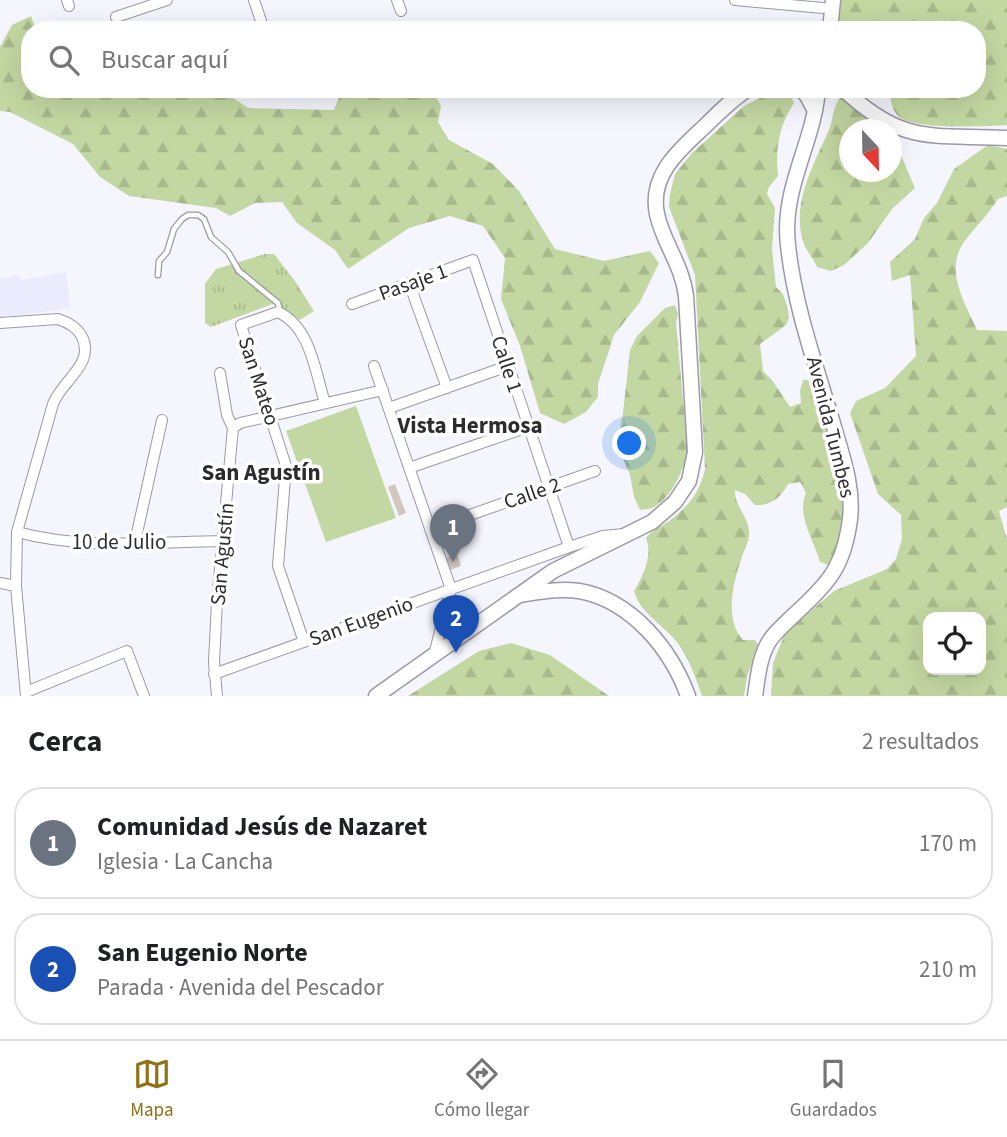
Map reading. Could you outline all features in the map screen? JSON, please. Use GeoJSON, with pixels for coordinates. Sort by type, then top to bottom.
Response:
{"type":"FeatureCollection","features":[{"type":"Feature","properties":{"kind":"main road"},"geometry":{"type":"LineString","coordinates":[[824,21],[827,3]]}},
{"type":"Feature","properties":{"kind":"main road"},"geometry":{"type":"LineString","coordinates":[[827,3],[829,21]]}},
{"type":"Feature","properties":{"kind":"main road"},"geometry":{"type":"LineString","coordinates":[[376,696],[553,571],[660,516],[676,502],[690,481],[694,462],[685,288],[677,261],[657,215],[657,189],[663,172],[673,157],[735,98]]}},
{"type":"Feature","properties":{"kind":"main road"},"geometry":{"type":"LineString","coordinates":[[808,98],[816,112]]}},
{"type":"Feature","properties":{"kind":"main road","name":"Avenida Tumbes"},"geometry":{"type":"LineString","coordinates":[[755,696],[761,662],[770,640],[828,583],[839,566],[851,507],[848,478],[793,276],[787,235],[790,193],[816,112],[817,98]]}},
{"type":"Feature","properties":{"kind":"main road","name":"Avenida Tumbes"},"geometry":{"type":"LineString","coordinates":[[788,214],[818,130],[823,98]]}},
{"type":"Feature","properties":{"kind":"main road"},"geometry":{"type":"LineString","coordinates":[[853,98],[872,114],[910,133],[936,137],[1007,138]]}},
{"type":"Feature","properties":{"kind":"main road"},"geometry":{"type":"LineString","coordinates":[[515,596],[567,590],[589,593],[608,600],[631,616],[663,647],[677,669],[688,696]]}},
{"type":"Feature","properties":{"kind":"street"},"geometry":{"type":"LineString","coordinates":[[116,18],[167,0]]}},
{"type":"Feature","properties":{"kind":"street"},"geometry":{"type":"LineString","coordinates":[[254,0],[261,21]]}},
{"type":"Feature","properties":{"kind":"street"},"geometry":{"type":"LineString","coordinates":[[397,0],[401,11]]}},
{"type":"Feature","properties":{"kind":"street"},"geometry":{"type":"LineString","coordinates":[[735,0],[827,3]]}},
{"type":"Feature","properties":{"kind":"street","name":"Pasaje 1"},"geometry":{"type":"LineString","coordinates":[[352,304],[473,260]]}},
{"type":"Feature","properties":{"kind":"street","name":"Calle 1"},"geometry":{"type":"LineString","coordinates":[[473,260],[569,547]]}},
{"type":"Feature","properties":{"kind":"street"},"geometry":{"type":"LineString","coordinates":[[409,283],[447,388]]}},
{"type":"Feature","properties":{"kind":"street","name":"San Mateo"},"geometry":{"type":"LineString","coordinates":[[280,313],[274,312],[241,325],[286,471],[278,566],[304,642]]}},
{"type":"Feature","properties":{"kind":"street"},"geometry":{"type":"LineString","coordinates":[[280,313],[295,323],[304,336],[325,403]]}},
{"type":"Feature","properties":{"kind":"street"},"geometry":{"type":"LineString","coordinates":[[0,323],[58,319],[66,321],[80,334],[86,354],[77,371],[56,396],[17,532],[16,586],[26,694],[127,651],[144,696]]}},
{"type":"Feature","properties":{"kind":"street"},"geometry":{"type":"LineString","coordinates":[[374,366],[451,589],[434,655]]}},
{"type":"Feature","properties":{"kind":"street"},"geometry":{"type":"LineString","coordinates":[[389,408],[508,366]]}},
{"type":"Feature","properties":{"kind":"street","name":"San Agustín"},"geometry":{"type":"LineString","coordinates":[[217,696],[214,674],[222,541],[233,428],[227,415],[220,373]]}},
{"type":"Feature","properties":{"kind":"street"},"geometry":{"type":"LineString","coordinates":[[233,428],[240,423],[383,390]]}},
{"type":"Feature","properties":{"kind":"street"},"geometry":{"type":"LineString","coordinates":[[135,542],[162,420]]}},
{"type":"Feature","properties":{"kind":"street"},"geometry":{"type":"LineString","coordinates":[[409,468],[528,427]]}},
{"type":"Feature","properties":{"kind":"street","name":"Calle 2"},"geometry":{"type":"LineString","coordinates":[[430,529],[595,471]]}},
{"type":"Feature","properties":{"kind":"street","name":"10 de Julio"},"geometry":{"type":"LineString","coordinates":[[17,532],[64,542],[222,541]]}},
{"type":"Feature","properties":{"kind":"street","name":"San Eugenio"},"geometry":{"type":"LineString","coordinates":[[214,674],[569,547],[603,536],[628,534]]}},
{"type":"Feature","properties":{"kind":"street"},"geometry":{"type":"LineString","coordinates":[[0,583],[16,586]]}},
{"type":"Feature","properties":{"kind":"lane"},"geometry":{"type":"LineString","coordinates":[[158,275],[159,261],[167,252],[174,229],[181,219],[188,215],[198,215],[204,219],[211,237],[228,252],[239,271],[278,303],[280,313]]}},
{"type":"Feature","properties":{"kind":"shaded area"},"geometry":{"type":"Polygon","coordinates":[[[66,272],[70,308],[0,318],[0,279],[20,275],[20,280],[66,272]]]}},
{"type":"Feature","properties":{"kind":"green space"},"geometry":{"type":"Polygon","coordinates":[[[838,0],[1007,0],[1007,125],[949,126],[917,123],[897,115],[892,106],[890,98],[986,98],[986,21],[837,21],[838,0]]]}},
{"type":"Feature","properties":{"kind":"green space"},"geometry":{"type":"Polygon","coordinates":[[[31,16],[33,21],[21,21],[21,98],[233,98],[248,108],[334,110],[339,98],[436,98],[441,106],[438,122],[449,140],[493,164],[519,191],[555,249],[604,261],[650,251],[659,263],[640,302],[614,335],[598,384],[598,397],[586,412],[564,424],[540,413],[520,346],[501,299],[505,258],[483,226],[450,216],[409,228],[348,269],[335,250],[297,223],[282,202],[255,203],[230,216],[216,208],[129,196],[100,177],[73,144],[10,112],[0,111],[0,47],[12,25],[31,16]]]}},
{"type":"Feature","properties":{"kind":"green space"},"geometry":{"type":"Polygon","coordinates":[[[760,98],[792,98],[794,103],[779,138],[778,176],[767,194],[775,208],[772,249],[776,287],[783,294],[789,317],[786,325],[760,344],[763,371],[790,407],[801,403],[803,380],[808,380],[836,462],[843,495],[842,522],[837,545],[828,565],[820,562],[807,528],[803,510],[806,493],[800,482],[788,484],[774,500],[760,505],[755,505],[745,494],[735,490],[749,534],[736,578],[732,611],[737,631],[743,640],[755,640],[758,644],[744,696],[702,696],[681,647],[646,612],[634,591],[648,559],[646,538],[676,516],[687,504],[700,485],[705,469],[695,275],[669,207],[670,194],[675,174],[692,153],[744,106],[760,98]]]}},
{"type":"Feature","properties":{"kind":"green space"},"geometry":{"type":"Polygon","coordinates":[[[840,98],[873,119],[839,119],[839,182],[902,182],[902,157],[915,188],[892,209],[868,243],[844,265],[831,271],[817,267],[804,244],[800,229],[806,185],[829,130],[836,103],[840,98]]]}},
{"type":"Feature","properties":{"kind":"green space"},"geometry":{"type":"Polygon","coordinates":[[[988,145],[1007,149],[1007,196],[998,199],[964,242],[958,253],[956,275],[962,298],[977,330],[1007,331],[1007,507],[999,511],[1007,539],[1007,696],[771,696],[773,663],[785,633],[834,591],[887,569],[896,559],[902,539],[901,515],[878,494],[850,413],[856,401],[885,388],[916,356],[910,275],[892,281],[890,262],[915,239],[924,218],[937,203],[954,169],[988,145]]]}},
{"type":"Feature","properties":{"kind":"green space"},"geometry":{"type":"Polygon","coordinates":[[[265,254],[274,254],[314,311],[300,320],[275,303],[211,327],[205,323],[205,284],[216,269],[265,254]]]}},
{"type":"Feature","properties":{"kind":"green space"},"geometry":{"type":"Polygon","coordinates":[[[675,305],[678,314],[676,323],[688,454],[668,495],[655,506],[640,510],[617,444],[630,350],[637,336],[665,308],[675,305]]]}},
{"type":"Feature","properties":{"kind":"green space"},"geometry":{"type":"Polygon","coordinates":[[[356,406],[396,518],[326,542],[286,431],[356,406]]]}},
{"type":"Feature","properties":{"kind":"green space"},"geometry":{"type":"Polygon","coordinates":[[[511,643],[550,655],[609,696],[408,696],[479,651],[511,643]]]}},
{"type":"Feature","properties":{"kind":"building"},"geometry":{"type":"Polygon","coordinates":[[[395,484],[406,513],[399,516],[388,487],[395,484]]]}},
{"type":"Feature","properties":{"kind":"building"},"geometry":{"type":"Polygon","coordinates":[[[457,554],[461,566],[450,570],[446,558],[457,554]]]}},
{"type":"Feature","properties":{"kind":"place","name":"Comunidad Jesús de Nazaret"},"geometry":{"type":"Point","coordinates":[453,562]}},
{"type":"Feature","properties":{"kind":"place","name":"San Eugenio Norte"},"geometry":{"type":"Point","coordinates":[456,653]}},
{"type":"Feature","properties":{"kind":"district","name":"Vista Hermosa"},"geometry":{"type":"Point","coordinates":[470,425]}},
{"type":"Feature","properties":{"kind":"district","name":"San Agustín"},"geometry":{"type":"Point","coordinates":[261,472]}}]}
